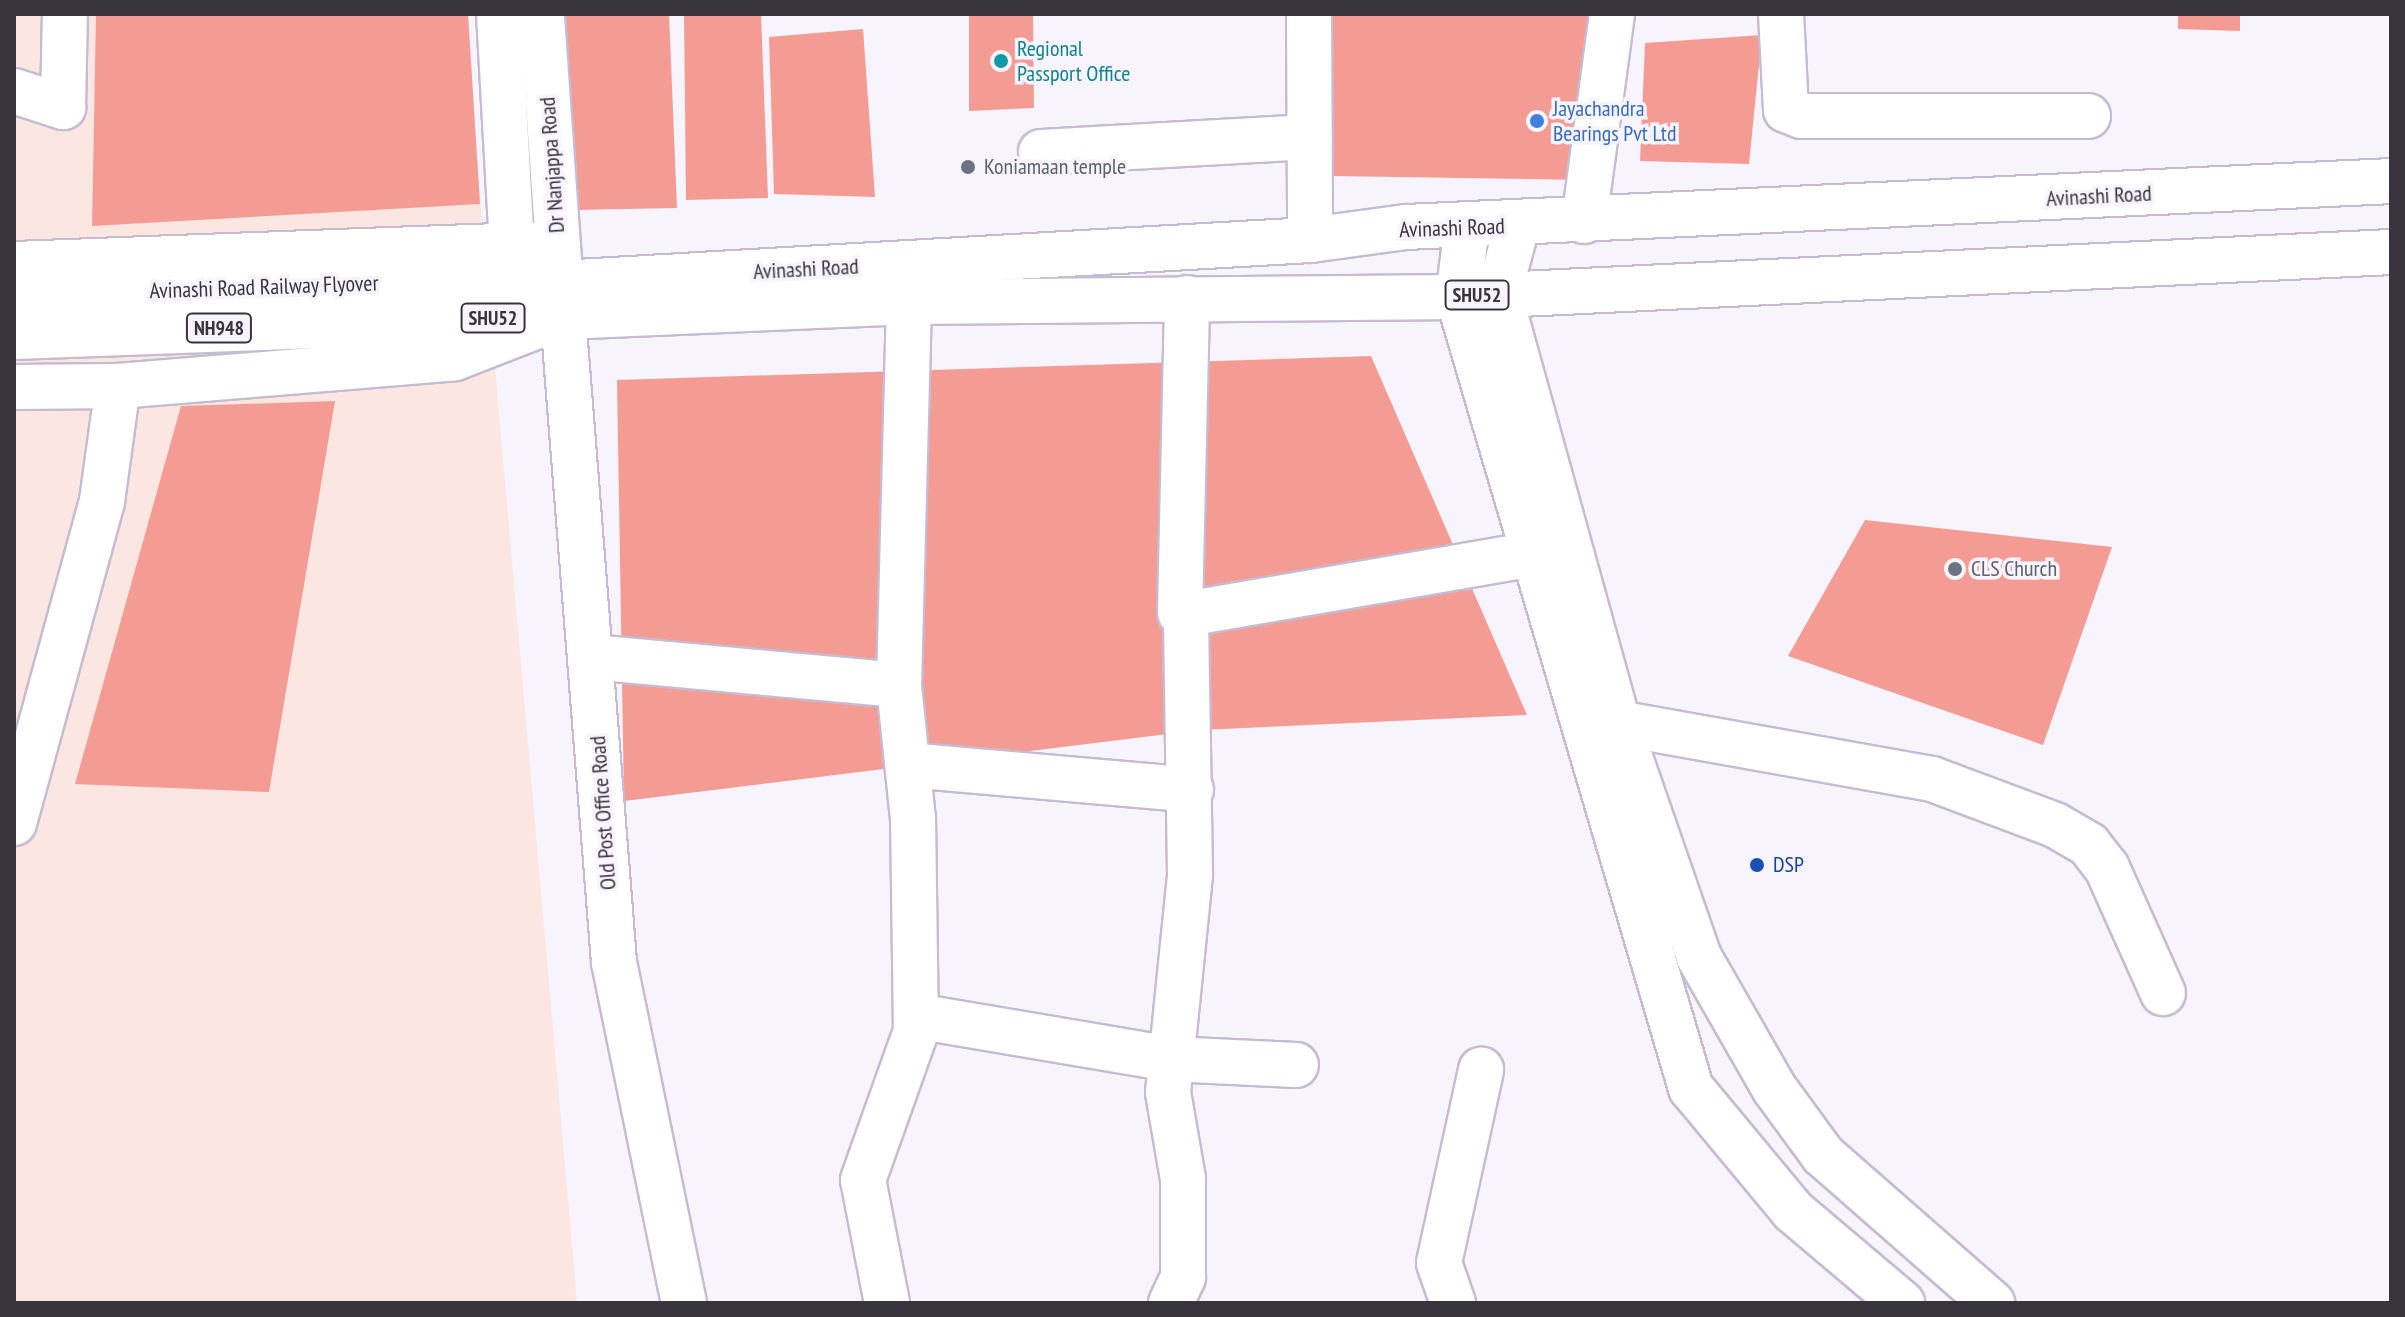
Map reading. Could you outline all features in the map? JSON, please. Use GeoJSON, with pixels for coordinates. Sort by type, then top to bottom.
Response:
{"type":"FeatureCollection","features":[{"type":"Feature","properties":{"kind":"main road"},"geometry":{"type":"LineString","coordinates":[[14,91],[63,107],[65,14]]}},
{"type":"Feature","properties":{"kind":"main road","name":"Dr Nanjappa Road"},"geometry":{"type":"LineString","coordinates":[[499,14],[514,265]]}},
{"type":"Feature","properties":{"kind":"main road","name":"Dr Nanjappa Road"},"geometry":{"type":"LineString","coordinates":[[542,14],[560,281]]}},
{"type":"Feature","properties":{"kind":"main road"},"geometry":{"type":"LineString","coordinates":[[1309,14],[1310,240]]}},
{"type":"Feature","properties":{"kind":"main road"},"geometry":{"type":"LineString","coordinates":[[1584,221],[1612,14]]}},
{"type":"Feature","properties":{"kind":"main road"},"geometry":{"type":"LineString","coordinates":[[1781,14],[1786,110],[1802,116],[2088,116]]}},
{"type":"Feature","properties":{"kind":"main road"},"geometry":{"type":"LineString","coordinates":[[1041,152],[1310,137]]}},
{"type":"Feature","properties":{"kind":"main road","name":"Avinashi Road"},"geometry":{"type":"LineString","coordinates":[[560,281],[1310,240],[1467,226],[1517,226],[2391,181]]}},
{"type":"Feature","properties":{"kind":"main road"},"geometry":{"type":"LineString","coordinates":[[1467,226],[1529,555],[1691,1088],[1793,1211],[1902,1303]]}},
{"type":"Feature","properties":{"kind":"main road"},"geometry":{"type":"LineString","coordinates":[[1517,226],[1478,295],[1618,723],[1699,957],[1774,1088],[1823,1155],[1992,1303]]}},
{"type":"Feature","properties":{"kind":"main road","name":"Avinashi Road"},"geometry":{"type":"LineString","coordinates":[[560,281],[909,302],[1478,295],[2391,252]]}},
{"type":"Feature","properties":{"kind":"main road"},"geometry":{"type":"LineString","coordinates":[[14,264],[514,265],[560,281]]}},
{"type":"Feature","properties":{"kind":"main road","name":"Avinashi Road Railway Flyover"},"geometry":{"type":"LineString","coordinates":[[14,297],[421,300],[514,265]]}},
{"type":"Feature","properties":{"kind":"main road"},"geometry":{"type":"LineString","coordinates":[[14,387],[118,386],[455,358],[560,281]]}},
{"type":"Feature","properties":{"kind":"main road","name":"Avinashi Road Railway Flyover"},"geometry":{"type":"LineString","coordinates":[[14,337],[421,300],[560,281]]}},
{"type":"Feature","properties":{"kind":"main road","name":"Old Post Office Road"},"geometry":{"type":"LineString","coordinates":[[560,281],[614,962],[684,1303]]}},
{"type":"Feature","properties":{"kind":"main road"},"geometry":{"type":"LineString","coordinates":[[1180,613],[1187,298]]}},
{"type":"Feature","properties":{"kind":"main road"},"geometry":{"type":"LineString","coordinates":[[887,1303],[863,1180],[916,1016],[908,765],[899,685],[909,302]]}},
{"type":"Feature","properties":{"kind":"main road"},"geometry":{"type":"LineString","coordinates":[[14,823],[102,501],[118,386]]}},
{"type":"Feature","properties":{"kind":"main road"},"geometry":{"type":"LineString","coordinates":[[1171,1303],[1183,1277],[1183,1179],[1168,1092],[1191,790],[1186,614],[1529,555]]}},
{"type":"Feature","properties":{"kind":"main road"},"geometry":{"type":"LineString","coordinates":[[591,657],[899,685]]}},
{"type":"Feature","properties":{"kind":"main road"},"geometry":{"type":"LineString","coordinates":[[1618,723],[1932,779],[2055,825],[2089,845],[2107,868],[2163,993]]}},
{"type":"Feature","properties":{"kind":"main road"},"geometry":{"type":"LineString","coordinates":[[908,765],[1191,790]]}},
{"type":"Feature","properties":{"kind":"main road"},"geometry":{"type":"LineString","coordinates":[[916,1016],[1170,1059],[1296,1065]]}},
{"type":"Feature","properties":{"kind":"main road"},"geometry":{"type":"LineString","coordinates":[[1453,1303],[1439,1263],[1481,1070]]}},
{"type":"Feature","properties":{"kind":"shaded area"},"geometry":{"type":"Polygon","coordinates":[[[14,14],[464,14],[577,1303],[14,1303],[14,14]]]}},
{"type":"Feature","properties":{"kind":"building"},"geometry":{"type":"Polygon","coordinates":[[[96,14],[468,14],[480,204],[92,226],[96,14]]]}},
{"type":"Feature","properties":{"kind":"building"},"geometry":{"type":"Polygon","coordinates":[[[565,14],[669,14],[677,208],[575,210],[565,14]]]}},
{"type":"Feature","properties":{"kind":"building"},"geometry":{"type":"Polygon","coordinates":[[[684,14],[761,14],[768,198],[686,200],[684,14]]]}},
{"type":"Feature","properties":{"kind":"building","name":"Regional Passport Office"},"geometry":{"type":"Polygon","coordinates":[[[969,14],[1033,14],[1034,108],[969,111],[969,14]]]}},
{"type":"Feature","properties":{"kind":"building"},"geometry":{"type":"Polygon","coordinates":[[[1330,14],[1612,14],[1590,180],[1332,176],[1330,14]]]}},
{"type":"Feature","properties":{"kind":"building"},"geometry":{"type":"Polygon","coordinates":[[[2178,14],[2240,14],[2240,31],[2178,29],[2178,14]]]}},
{"type":"Feature","properties":{"kind":"building"},"geometry":{"type":"Polygon","coordinates":[[[863,29],[875,197],[774,194],[769,37],[863,29]]]}},
{"type":"Feature","properties":{"kind":"building"},"geometry":{"type":"Polygon","coordinates":[[[1762,35],[1749,164],[1640,161],[1645,43],[1762,35]]]}},
{"type":"Feature","properties":{"kind":"building"},"geometry":{"type":"Polygon","coordinates":[[[1371,356],[1527,715],[1200,730],[624,801],[617,380],[1371,356]]]}},
{"type":"Feature","properties":{"kind":"building"},"geometry":{"type":"Polygon","coordinates":[[[335,401],[269,792],[75,784],[181,406],[335,401]]]}},
{"type":"Feature","properties":{"kind":"building"},"geometry":{"type":"Polygon","coordinates":[[[1865,520],[2112,547],[2043,745],[1788,656],[1865,520]]]}},
{"type":"Feature","properties":{"kind":"place","name":"Regional Passport Office"},"geometry":{"type":"Point","coordinates":[1001,61]}},
{"type":"Feature","properties":{"kind":"place","name":"Jayachandra Bearings Pvt Ltd"},"geometry":{"type":"Point","coordinates":[1537,121]}},
{"type":"Feature","properties":{"kind":"place","name":"Koniamaan temple"},"geometry":{"type":"Point","coordinates":[968,167]}},
{"type":"Feature","properties":{"kind":"place","name":"CLS Church"},"geometry":{"type":"Point","coordinates":[1955,569]}},
{"type":"Feature","properties":{"kind":"place","name":"DSP"},"geometry":{"type":"Point","coordinates":[1757,865]}}]}
